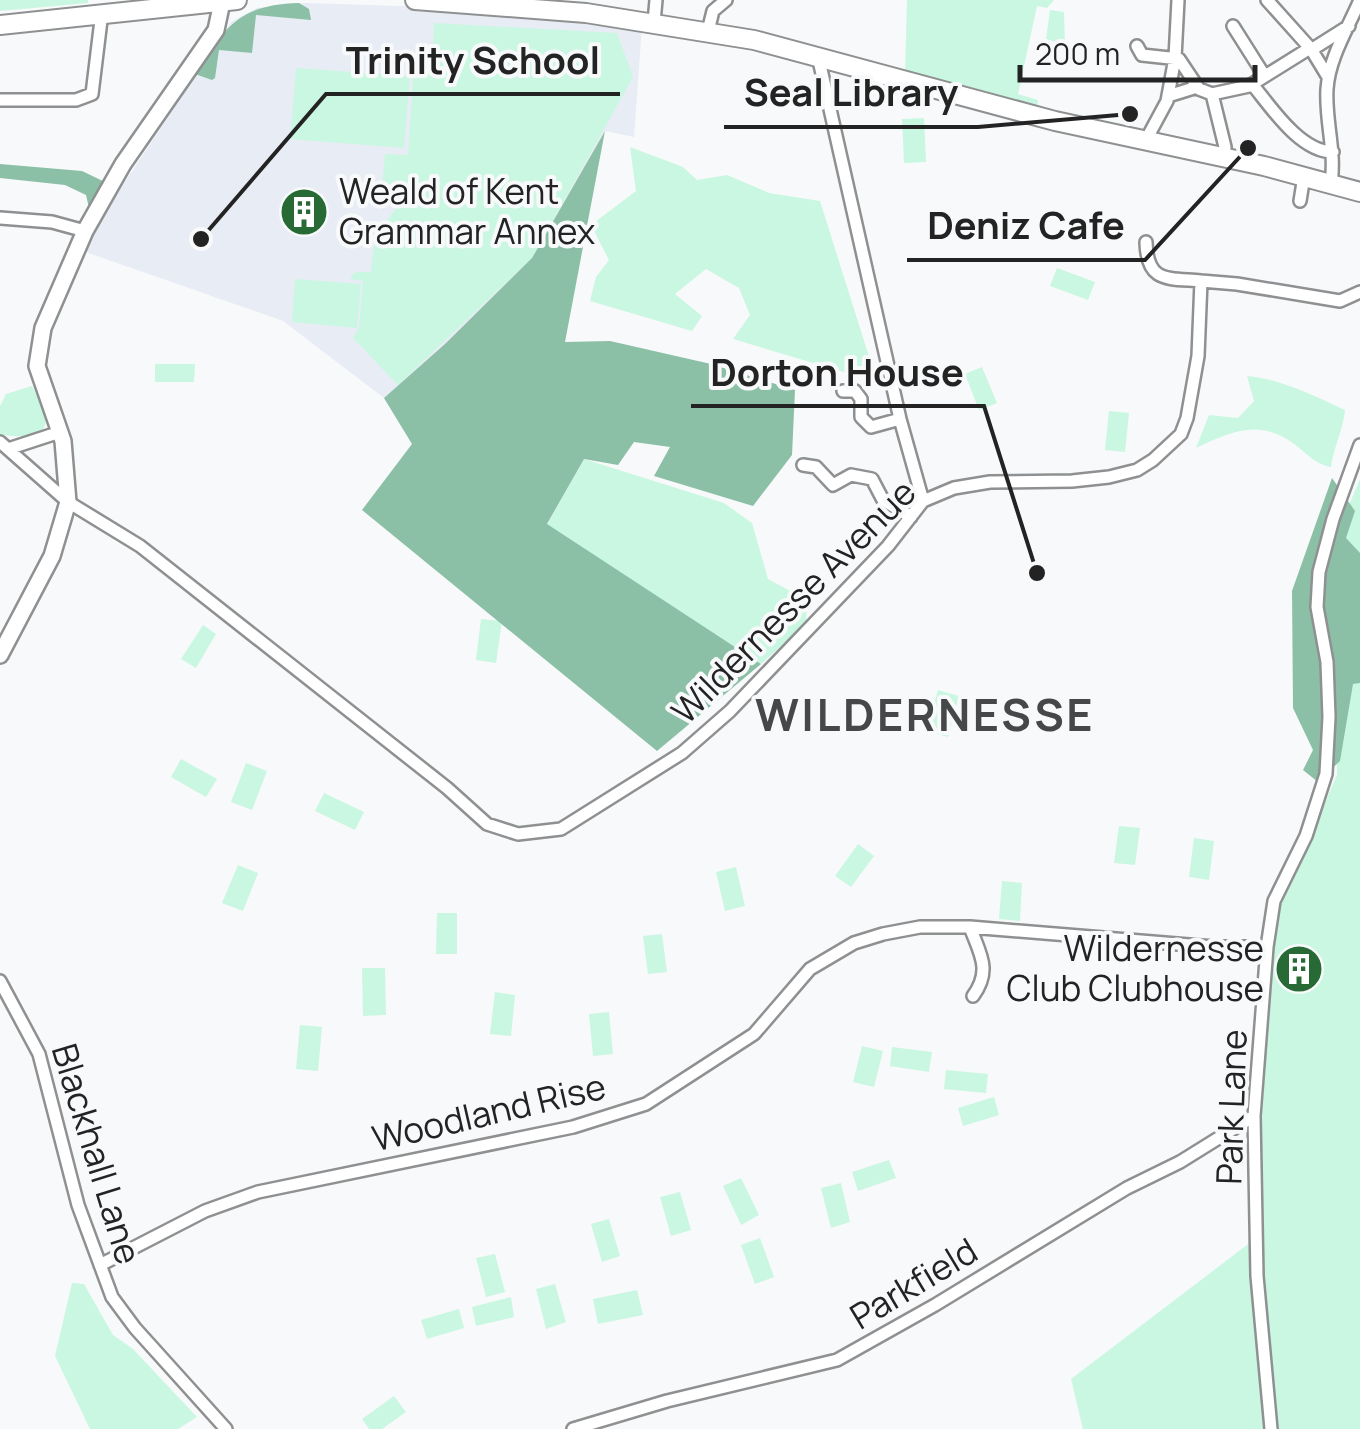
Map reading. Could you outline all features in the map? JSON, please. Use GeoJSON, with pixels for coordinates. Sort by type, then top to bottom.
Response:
{"type":"FeatureCollection","features":[{"type":"Feature","properties":{"kind":"highway"},"geometry":{"type":"LineString","coordinates":[[415,0],[654,22],[708,31],[818,56],[1035,116],[1146,140],[1172,153],[1224,157],[1360,192]]}},
{"type":"Feature","properties":{"kind":"highway"},"geometry":{"type":"LineString","coordinates":[[0,25],[218,1]]}},
{"type":"Feature","properties":{"kind":"main road"},"geometry":{"type":"LineString","coordinates":[[0,655],[52,556],[68,502],[68,467],[36,359],[41,336],[60,282],[123,164],[216,30],[218,1]]}},
{"type":"Feature","properties":{"kind":"street"},"geometry":{"type":"LineString","coordinates":[[654,22],[656,0]]}},
{"type":"Feature","properties":{"kind":"street"},"geometry":{"type":"LineString","coordinates":[[1146,140],[1168,96],[1176,58],[1178,0]]}},
{"type":"Feature","properties":{"kind":"street"},"geometry":{"type":"LineString","coordinates":[[1267,0],[1310,49],[1328,77]]}},
{"type":"Feature","properties":{"kind":"street"},"geometry":{"type":"LineString","coordinates":[[1331,183],[1328,77],[1360,0]]}},
{"type":"Feature","properties":{"kind":"street"},"geometry":{"type":"LineString","coordinates":[[708,31],[711,16],[722,3]]}},
{"type":"Feature","properties":{"kind":"street"},"geometry":{"type":"LineString","coordinates":[[0,100],[76,100],[92,94],[102,12]]}},
{"type":"Feature","properties":{"kind":"street"},"geometry":{"type":"LineString","coordinates":[[1233,26],[1264,75]]}},
{"type":"Feature","properties":{"kind":"street"},"geometry":{"type":"LineString","coordinates":[[1137,46],[1142,54],[1180,60],[1197,87],[1212,94],[1252,84],[1349,26]]}},
{"type":"Feature","properties":{"kind":"street"},"geometry":{"type":"LineString","coordinates":[[818,56],[900,419],[923,501]]}},
{"type":"Feature","properties":{"kind":"street"},"geometry":{"type":"LineString","coordinates":[[1252,84],[1306,143],[1321,152],[1333,152]]}},
{"type":"Feature","properties":{"kind":"street"},"geometry":{"type":"LineString","coordinates":[[1168,96],[1197,87]]}},
{"type":"Feature","properties":{"kind":"street"},"geometry":{"type":"LineString","coordinates":[[1212,94],[1224,157]]}},
{"type":"Feature","properties":{"kind":"street"},"geometry":{"type":"LineString","coordinates":[[1300,201],[1304,176]]}},
{"type":"Feature","properties":{"kind":"street"},"geometry":{"type":"LineString","coordinates":[[0,218],[52,222],[85,231]]}},
{"type":"Feature","properties":{"kind":"street"},"geometry":{"type":"LineString","coordinates":[[1146,242],[1151,271],[1161,277],[1237,284],[1340,301],[1360,292]]}},
{"type":"Feature","properties":{"kind":"street","name":"Wildernesse Avenue"},"geometry":{"type":"LineString","coordinates":[[4,445],[68,502],[140,546],[448,788],[487,824],[518,834],[561,830],[682,753],[792,650],[923,501],[954,488],[990,482],[1072,481],[1110,476],[1137,470],[1168,450],[1181,434],[1194,389],[1200,281]]}},
{"type":"Feature","properties":{"kind":"street"},"geometry":{"type":"LineString","coordinates":[[843,390],[855,391],[861,399],[861,417],[871,427],[900,419]]}},
{"type":"Feature","properties":{"kind":"street"},"geometry":{"type":"LineString","coordinates":[[4,445],[60,432]]}},
{"type":"Feature","properties":{"kind":"street","name":"Park Lane"},"geometry":{"type":"LineString","coordinates":[[1272,1429],[1257,1276],[1254,1116],[1266,947],[1274,900],[1306,836],[1326,774],[1329,717],[1327,662],[1317,607],[1319,572],[1360,445]]}},
{"type":"Feature","properties":{"kind":"street"},"geometry":{"type":"LineString","coordinates":[[803,465],[816,467],[833,484],[852,475],[872,479],[883,500],[911,517]]}},
{"type":"Feature","properties":{"kind":"street"},"geometry":{"type":"LineString","coordinates":[[970,927],[982,958],[984,981],[973,996]]}},
{"type":"Feature","properties":{"kind":"street","name":"Woodland Rise"},"geometry":{"type":"LineString","coordinates":[[100,1265],[205,1210],[258,1192],[573,1127],[646,1104],[754,1034],[810,969],[868,938],[901,930],[970,927],[1214,947],[1266,947]]}},
{"type":"Feature","properties":{"kind":"street","name":"Blackhall Lane"},"geometry":{"type":"LineString","coordinates":[[0,981],[39,1054],[78,1206],[112,1297],[226,1429]]}},
{"type":"Feature","properties":{"kind":"street","name":"Parkfield"},"geometry":{"type":"LineString","coordinates":[[572,1429],[838,1360],[1254,1116]]}},
{"type":"Feature","properties":{"kind":"shaded area"},"geometry":{"type":"Polygon","coordinates":[[[307,3],[429,7],[642,26],[634,137],[605,131],[532,258],[412,444],[384,398],[283,321],[80,250],[231,22],[257,8],[307,3]]]}},
{"type":"Feature","properties":{"kind":"green space"},"geometry":{"type":"Polygon","coordinates":[[[0,0],[88,0],[88,3],[0,11],[0,0]]]}},
{"type":"Feature","properties":{"kind":"green space"},"geometry":{"type":"Polygon","coordinates":[[[907,0],[1054,0],[1047,8],[1037,6],[1018,94],[1038,100],[1037,111],[905,76],[907,0]]]}},
{"type":"Feature","properties":{"kind":"green space"},"geometry":{"type":"Polygon","coordinates":[[[299,3],[309,9],[311,20],[256,15],[252,53],[219,50],[215,78],[195,74],[236,21],[261,8],[299,3]]]}},
{"type":"Feature","properties":{"kind":"green space"},"geometry":{"type":"Polygon","coordinates":[[[1050,10],[1064,12],[1065,45],[1046,39],[1050,10]]]}},
{"type":"Feature","properties":{"kind":"green space"},"geometry":{"type":"Polygon","coordinates":[[[434,23],[617,33],[633,77],[532,258],[398,385],[353,338],[359,328],[363,281],[350,279],[355,272],[371,272],[375,237],[402,200],[381,198],[385,154],[408,155],[414,64],[433,51],[434,23]]]}},
{"type":"Feature","properties":{"kind":"green space"},"geometry":{"type":"Polygon","coordinates":[[[296,68],[410,76],[404,148],[290,139],[296,68]]]}},
{"type":"Feature","properties":{"kind":"green space"},"geometry":{"type":"Polygon","coordinates":[[[924,118],[926,162],[904,163],[902,119],[924,118]]]}},
{"type":"Feature","properties":{"kind":"green space"},"geometry":{"type":"Polygon","coordinates":[[[605,131],[565,342],[610,341],[711,364],[795,390],[792,455],[753,506],[654,476],[670,447],[634,442],[618,465],[584,459],[547,524],[761,664],[657,751],[362,510],[412,444],[384,398],[532,258],[605,131]]]}},
{"type":"Feature","properties":{"kind":"green space"},"geometry":{"type":"Polygon","coordinates":[[[630,147],[683,167],[697,180],[727,175],[769,193],[820,201],[877,382],[733,339],[750,315],[739,288],[706,269],[675,294],[702,316],[692,331],[590,301],[596,277],[609,260],[591,225],[636,191],[630,147]]]}},
{"type":"Feature","properties":{"kind":"green space"},"geometry":{"type":"Polygon","coordinates":[[[0,164],[82,171],[107,183],[89,208],[86,195],[65,185],[0,178],[0,164]]]}},
{"type":"Feature","properties":{"kind":"green space"},"geometry":{"type":"Polygon","coordinates":[[[1057,268],[1095,282],[1088,300],[1050,286],[1057,268]]]}},
{"type":"Feature","properties":{"kind":"green space"},"geometry":{"type":"Polygon","coordinates":[[[295,279],[361,284],[357,328],[292,322],[295,279]]]}},
{"type":"Feature","properties":{"kind":"green space"},"geometry":{"type":"Polygon","coordinates":[[[155,364],[195,364],[194,382],[155,382],[155,364]]]}},
{"type":"Feature","properties":{"kind":"green space"},"geometry":{"type":"Polygon","coordinates":[[[982,367],[997,403],[979,410],[965,374],[982,367]]]}},
{"type":"Feature","properties":{"kind":"green space"},"geometry":{"type":"Polygon","coordinates":[[[1247,376],[1285,384],[1345,410],[1331,467],[1285,438],[1259,430],[1235,432],[1196,448],[1209,415],[1238,418],[1254,401],[1247,376]]]}},
{"type":"Feature","properties":{"kind":"green space"},"geometry":{"type":"Polygon","coordinates":[[[32,386],[45,413],[45,426],[28,435],[0,434],[0,406],[6,394],[32,386]]]}},
{"type":"Feature","properties":{"kind":"green space"},"geometry":{"type":"Polygon","coordinates":[[[1109,411],[1129,413],[1125,452],[1105,450],[1109,411]]]}},
{"type":"Feature","properties":{"kind":"green space"},"geometry":{"type":"Polygon","coordinates":[[[584,459],[724,503],[752,523],[768,579],[807,600],[806,624],[761,664],[547,525],[584,459]]]}},
{"type":"Feature","properties":{"kind":"green space"},"geometry":{"type":"Polygon","coordinates":[[[1332,478],[1355,511],[1346,538],[1360,553],[1360,683],[1353,684],[1340,761],[1318,782],[1303,770],[1313,750],[1293,708],[1292,591],[1332,478]]]}},
{"type":"Feature","properties":{"kind":"green space"},"geometry":{"type":"Polygon","coordinates":[[[1360,479],[1360,1429],[1083,1429],[1071,1379],[1264,1232],[1260,1118],[1273,948],[1281,903],[1337,775],[1337,533],[1360,479]]]}},
{"type":"Feature","properties":{"kind":"green space"},"geometry":{"type":"Polygon","coordinates":[[[481,619],[502,621],[496,663],[476,660],[481,619]]]}},
{"type":"Feature","properties":{"kind":"green space"},"geometry":{"type":"Polygon","coordinates":[[[203,625],[216,634],[196,668],[181,659],[203,625]]]}},
{"type":"Feature","properties":{"kind":"green space"},"geometry":{"type":"Polygon","coordinates":[[[938,690],[959,696],[948,737],[926,731],[938,690]]]}},
{"type":"Feature","properties":{"kind":"green space"},"geometry":{"type":"Polygon","coordinates":[[[181,759],[217,779],[206,797],[171,777],[181,759]]]}},
{"type":"Feature","properties":{"kind":"green space"},"geometry":{"type":"Polygon","coordinates":[[[246,763],[267,771],[252,810],[231,802],[246,763]]]}},
{"type":"Feature","properties":{"kind":"green space"},"geometry":{"type":"Polygon","coordinates":[[[324,793],[364,812],[355,830],[315,811],[324,793]]]}},
{"type":"Feature","properties":{"kind":"green space"},"geometry":{"type":"Polygon","coordinates":[[[1119,826],[1140,828],[1135,865],[1114,863],[1119,826]]]}},
{"type":"Feature","properties":{"kind":"green space"},"geometry":{"type":"Polygon","coordinates":[[[1194,838],[1214,841],[1209,880],[1189,877],[1194,838]]]}},
{"type":"Feature","properties":{"kind":"green space"},"geometry":{"type":"Polygon","coordinates":[[[858,844],[874,856],[851,887],[835,876],[858,844]]]}},
{"type":"Feature","properties":{"kind":"green space"},"geometry":{"type":"Polygon","coordinates":[[[238,865],[258,873],[243,911],[222,903],[238,865]]]}},
{"type":"Feature","properties":{"kind":"green space"},"geometry":{"type":"Polygon","coordinates":[[[736,867],[745,906],[725,911],[716,872],[736,867]]]}},
{"type":"Feature","properties":{"kind":"green space"},"geometry":{"type":"Polygon","coordinates":[[[1002,881],[1022,883],[1020,921],[999,919],[1002,881]]]}},
{"type":"Feature","properties":{"kind":"green space"},"geometry":{"type":"Polygon","coordinates":[[[437,913],[457,913],[457,954],[436,954],[437,913]]]}},
{"type":"Feature","properties":{"kind":"green space"},"geometry":{"type":"Polygon","coordinates":[[[662,934],[667,972],[648,974],[643,936],[662,934]]]}},
{"type":"Feature","properties":{"kind":"green space"},"geometry":{"type":"Polygon","coordinates":[[[362,968],[385,968],[386,1015],[363,1016],[362,968]]]}},
{"type":"Feature","properties":{"kind":"green space"},"geometry":{"type":"Polygon","coordinates":[[[495,992],[515,995],[511,1036],[490,1034],[495,992]]]}},
{"type":"Feature","properties":{"kind":"green space"},"geometry":{"type":"Polygon","coordinates":[[[609,1012],[613,1054],[593,1056],[589,1014],[609,1012]]]}},
{"type":"Feature","properties":{"kind":"green space"},"geometry":{"type":"Polygon","coordinates":[[[300,1025],[322,1027],[318,1071],[296,1069],[300,1025]]]}},
{"type":"Feature","properties":{"kind":"green space"},"geometry":{"type":"Polygon","coordinates":[[[862,1046],[883,1051],[874,1087],[853,1082],[862,1046]]]}},
{"type":"Feature","properties":{"kind":"green space"},"geometry":{"type":"Polygon","coordinates":[[[892,1047],[932,1052],[929,1072],[890,1066],[892,1047]]]}},
{"type":"Feature","properties":{"kind":"green space"},"geometry":{"type":"Polygon","coordinates":[[[946,1070],[988,1074],[986,1093],[944,1089],[946,1070]]]}},
{"type":"Feature","properties":{"kind":"green space"},"geometry":{"type":"Polygon","coordinates":[[[994,1097],[999,1115],[963,1126],[958,1108],[994,1097]]]}},
{"type":"Feature","properties":{"kind":"green space"},"geometry":{"type":"Polygon","coordinates":[[[889,1160],[896,1178],[858,1191],[852,1172],[889,1160]]]}},
{"type":"Feature","properties":{"kind":"green space"},"geometry":{"type":"Polygon","coordinates":[[[741,1178],[759,1215],[741,1225],[723,1186],[741,1178]]]}},
{"type":"Feature","properties":{"kind":"green space"},"geometry":{"type":"Polygon","coordinates":[[[841,1183],[850,1222],[831,1228],[821,1188],[841,1183]]]}},
{"type":"Feature","properties":{"kind":"green space"},"geometry":{"type":"Polygon","coordinates":[[[680,1192],[691,1230],[671,1236],[660,1197],[680,1192]]]}},
{"type":"Feature","properties":{"kind":"green space"},"geometry":{"type":"Polygon","coordinates":[[[609,1219],[620,1256],[602,1262],[591,1224],[609,1219]]]}},
{"type":"Feature","properties":{"kind":"green space"},"geometry":{"type":"Polygon","coordinates":[[[760,1238],[774,1277],[755,1284],[741,1245],[760,1238]]]}},
{"type":"Feature","properties":{"kind":"green space"},"geometry":{"type":"Polygon","coordinates":[[[495,1254],[505,1292],[486,1297],[476,1258],[495,1254]]]}},
{"type":"Feature","properties":{"kind":"green space"},"geometry":{"type":"Polygon","coordinates":[[[72,1283],[84,1284],[113,1335],[133,1349],[197,1417],[178,1429],[90,1429],[55,1356],[72,1283]]]}},
{"type":"Feature","properties":{"kind":"green space"},"geometry":{"type":"Polygon","coordinates":[[[555,1284],[566,1322],[546,1329],[536,1289],[555,1284]]]}},
{"type":"Feature","properties":{"kind":"green space"},"geometry":{"type":"Polygon","coordinates":[[[637,1290],[643,1315],[598,1324],[593,1299],[637,1290]]]}},
{"type":"Feature","properties":{"kind":"green space"},"geometry":{"type":"Polygon","coordinates":[[[511,1297],[514,1317],[476,1326],[472,1307],[511,1297]]]}},
{"type":"Feature","properties":{"kind":"green space"},"geometry":{"type":"Polygon","coordinates":[[[459,1309],[464,1328],[427,1339],[421,1320],[459,1309]]]}},
{"type":"Feature","properties":{"kind":"green space"},"geometry":{"type":"Polygon","coordinates":[[[394,1396],[406,1412],[382,1429],[369,1429],[362,1419],[394,1396]]]}},
{"type":"Feature","properties":{"kind":"place","name":"Seal Library"},"geometry":{"type":"Point","coordinates":[1130,114]}},
{"type":"Feature","properties":{"kind":"place","name":"Deniz Cafe"},"geometry":{"type":"Point","coordinates":[1248,148]}},
{"type":"Feature","properties":{"kind":"place","name":"Weald of Kent Grammar Annex"},"geometry":{"type":"Point","coordinates":[304,212]}},
{"type":"Feature","properties":{"kind":"place","name":"Trinity School"},"geometry":{"type":"Point","coordinates":[201,239]}},
{"type":"Feature","properties":{"kind":"place","name":"Dorton House"},"geometry":{"type":"Point","coordinates":[1037,573]}},
{"type":"Feature","properties":{"kind":"place","name":"Wildernesse Club Clubhouse"},"geometry":{"type":"Point","coordinates":[1299,969]}},
{"type":"Feature","properties":{"kind":"district","name":"WILDERNESSE"},"geometry":{"type":"Point","coordinates":[925,715]}}]}
